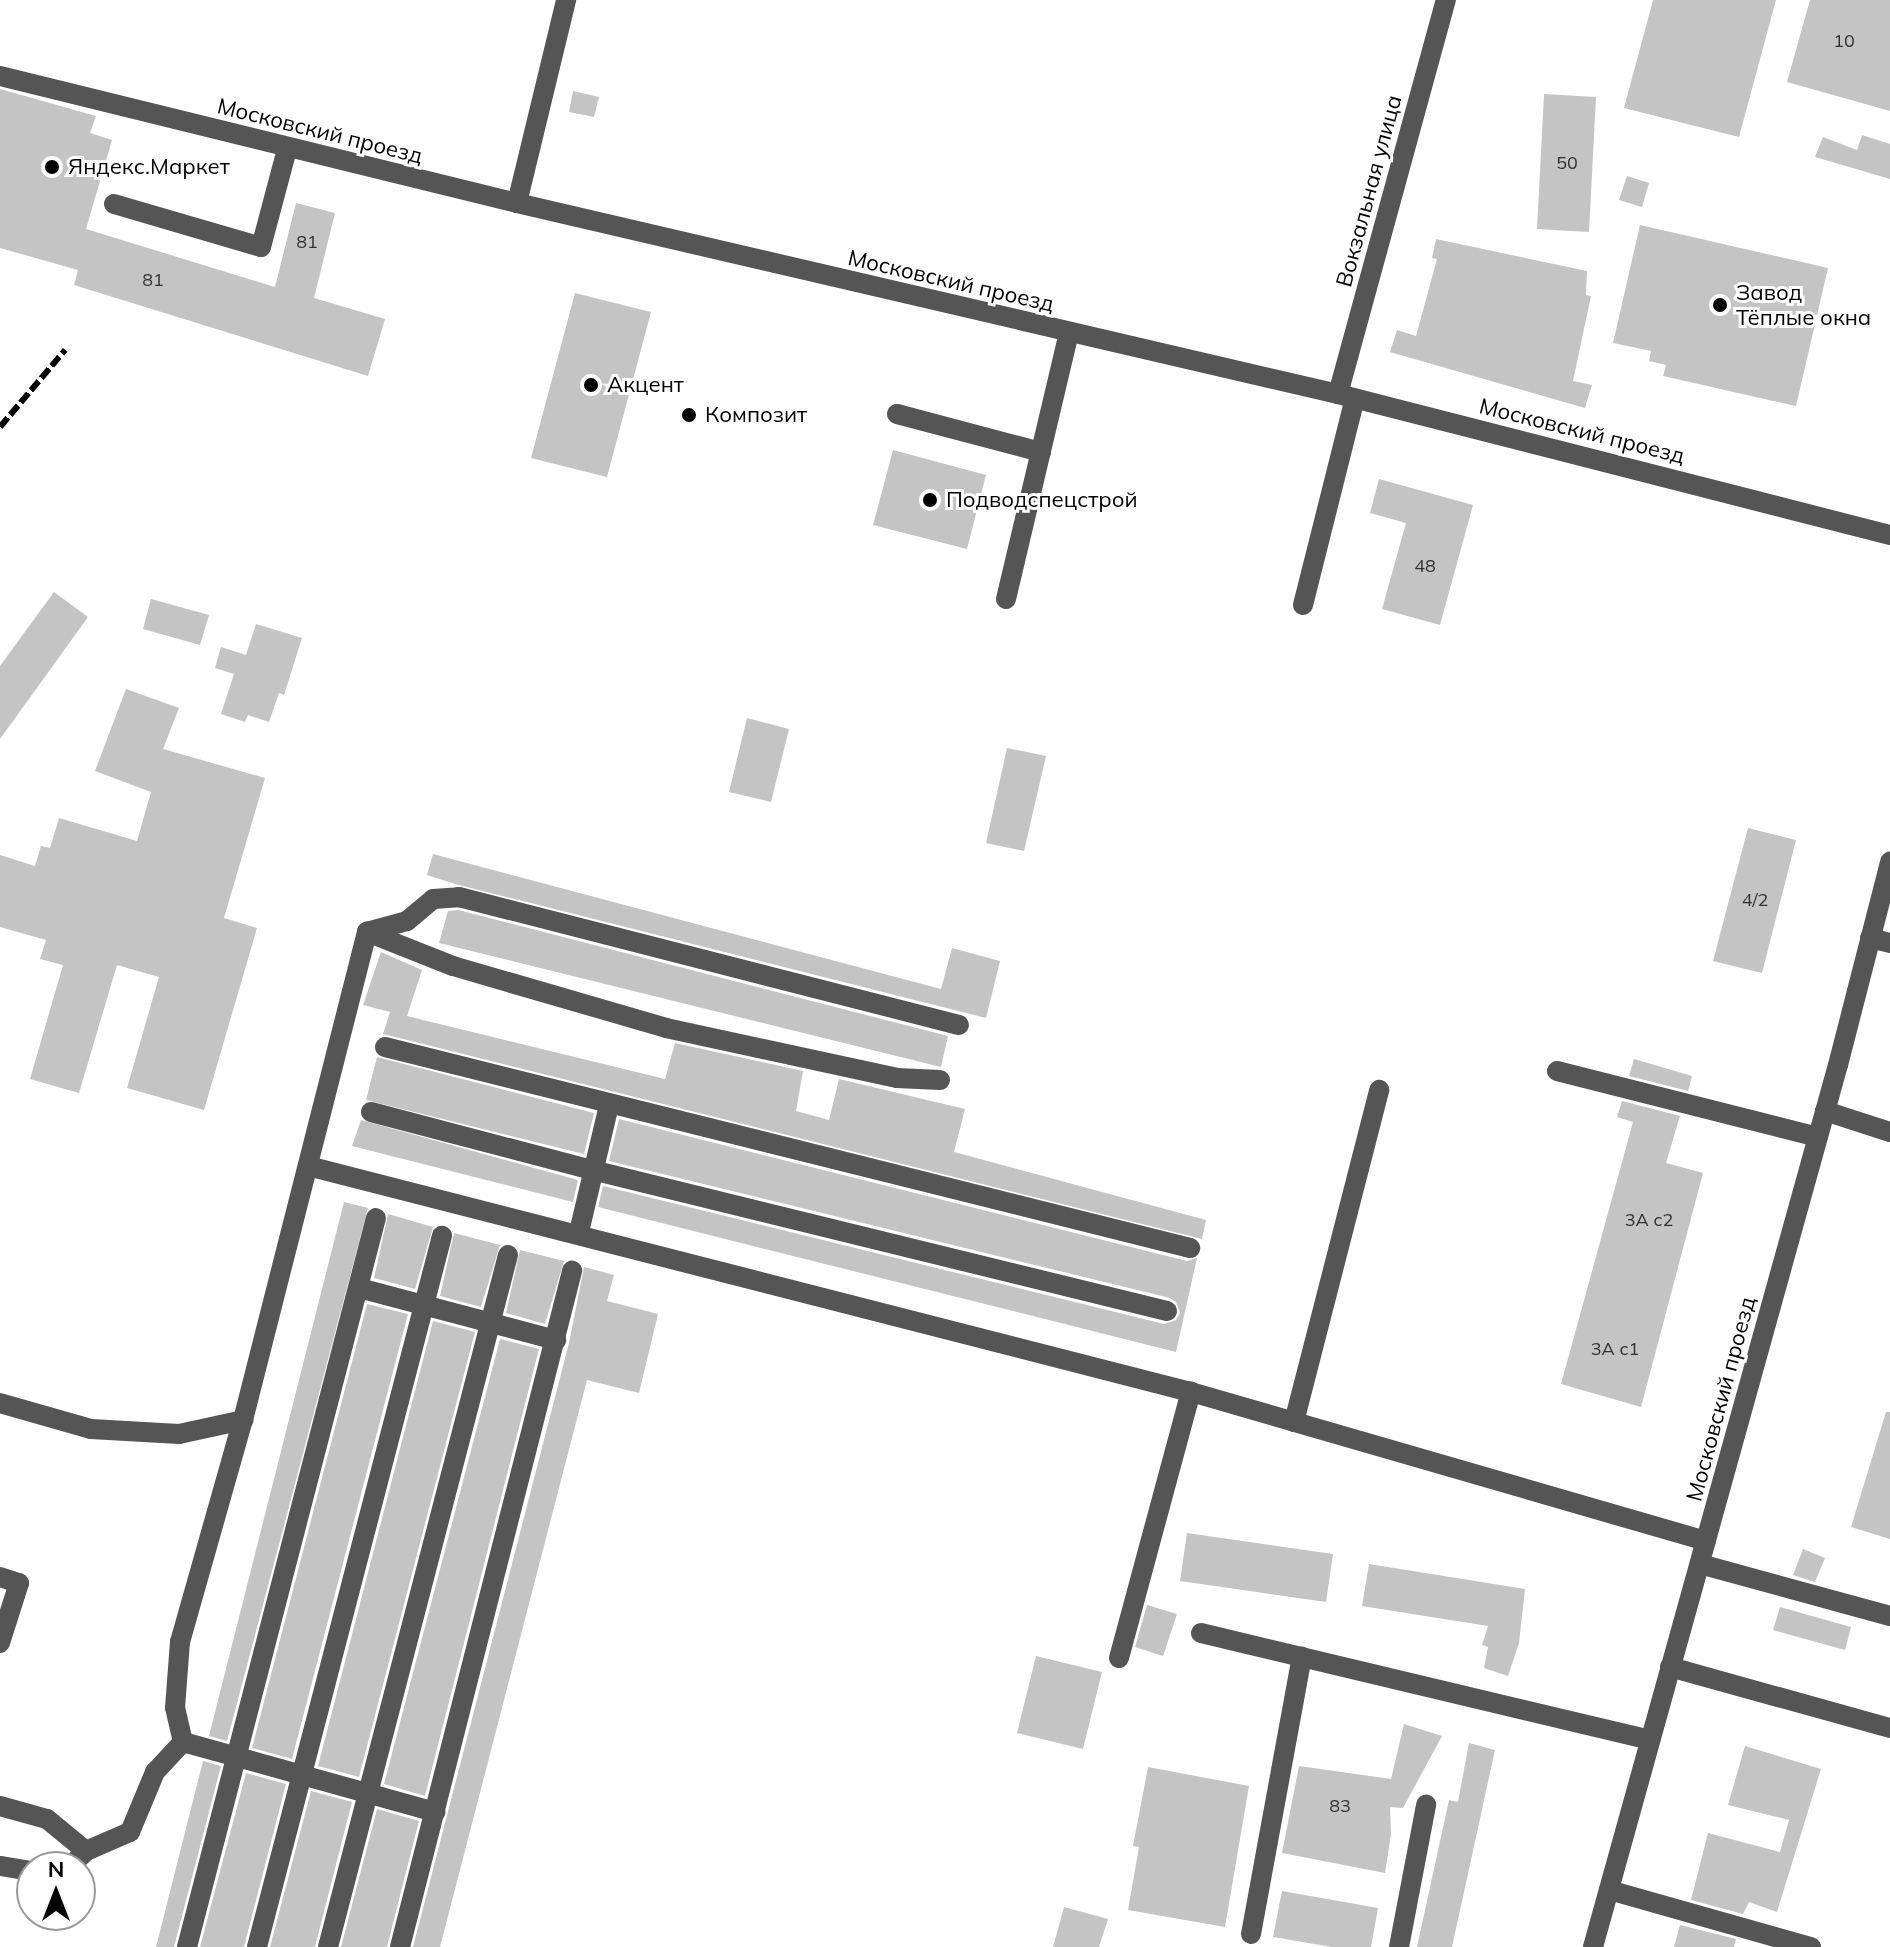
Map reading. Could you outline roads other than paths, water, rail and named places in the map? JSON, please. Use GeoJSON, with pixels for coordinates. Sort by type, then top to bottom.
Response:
{"type":"FeatureCollection","features":[{"type":"Feature","properties":{"kind":"street"},"geometry":{"type":"LineString","coordinates":[[517,203],[566,0]]}},
{"type":"Feature","properties":{"kind":"street","name":"Вокзальная улица"},"geometry":{"type":"LineString","coordinates":[[1303,605],[1346,396],[1446,0]]}},
{"type":"Feature","properties":{"kind":"street","name":"Московский проезд"},"geometry":{"type":"LineString","coordinates":[[0,76],[287,149],[1346,396],[1890,535]]}},
{"type":"Feature","properties":{"kind":"street"},"geometry":{"type":"LineString","coordinates":[[114,204],[261,247],[287,149]]}},
{"type":"Feature","properties":{"kind":"street"},"geometry":{"type":"LineString","coordinates":[[1006,599],[1069,333]]}},
{"type":"Feature","properties":{"kind":"street"},"geometry":{"type":"LineString","coordinates":[[897,414],[1041,452]]}},
{"type":"Feature","properties":{"kind":"street","name":"Московский проезд"},"geometry":{"type":"LineString","coordinates":[[1593,1947],[1825,1111],[1880,940],[1890,862]]}},
{"type":"Feature","properties":{"kind":"street"},"geometry":{"type":"LineString","coordinates":[[367,932],[407,921],[433,899],[459,897],[959,1025]]}},
{"type":"Feature","properties":{"kind":"street"},"geometry":{"type":"LineString","coordinates":[[367,932],[453,966],[666,1028],[897,1078],[940,1080]]}},
{"type":"Feature","properties":{"kind":"street"},"geometry":{"type":"LineString","coordinates":[[183,1742],[175,1708],[180,1642],[243,1420],[367,932]]}},
{"type":"Feature","properties":{"kind":"street"},"geometry":{"type":"LineString","coordinates":[[385,1047],[1190,1248]]}},
{"type":"Feature","properties":{"kind":"street"},"geometry":{"type":"LineString","coordinates":[[1557,1071],[1818,1137]]}},
{"type":"Feature","properties":{"kind":"street"},"geometry":{"type":"LineString","coordinates":[[1294,1422],[1379,1090]]}},
{"type":"Feature","properties":{"kind":"street"},"geometry":{"type":"LineString","coordinates":[[579,1232],[609,1105]]}},
{"type":"Feature","properties":{"kind":"street"},"geometry":{"type":"LineString","coordinates":[[1825,1111],[1890,1132]]}},
{"type":"Feature","properties":{"kind":"street"},"geometry":{"type":"LineString","coordinates":[[371,1112],[592,1170],[1167,1311]]}},
{"type":"Feature","properties":{"kind":"street"},"geometry":{"type":"LineString","coordinates":[[308,1166],[579,1232],[1191,1392],[1706,1541]]}},
{"type":"Feature","properties":{"kind":"street"},"geometry":{"type":"LineString","coordinates":[[187,1947],[376,1218]]}},
{"type":"Feature","properties":{"kind":"street"},"geometry":{"type":"LineString","coordinates":[[257,1947],[442,1236]]}},
{"type":"Feature","properties":{"kind":"street"},"geometry":{"type":"LineString","coordinates":[[328,1947],[508,1255]]}},
{"type":"Feature","properties":{"kind":"street"},"geometry":{"type":"LineString","coordinates":[[400,1947],[572,1271]]}},
{"type":"Feature","properties":{"kind":"street"},"geometry":{"type":"LineString","coordinates":[[359,1288],[556,1340]]}},
{"type":"Feature","properties":{"kind":"street"},"geometry":{"type":"LineString","coordinates":[[1119,1658],[1191,1392]]}},
{"type":"Feature","properties":{"kind":"street"},"geometry":{"type":"LineString","coordinates":[[0,1403],[91,1429],[179,1434],[243,1420]]}},
{"type":"Feature","properties":{"kind":"street"},"geometry":{"type":"LineString","coordinates":[[1700,1564],[1890,1616]]}},
{"type":"Feature","properties":{"kind":"street"},"geometry":{"type":"LineString","coordinates":[[0,1577],[19,1583],[0,1643]]}},
{"type":"Feature","properties":{"kind":"street"},"geometry":{"type":"LineString","coordinates":[[1201,1633],[1649,1740]]}},
{"type":"Feature","properties":{"kind":"street"},"geometry":{"type":"LineString","coordinates":[[1251,1934],[1302,1657]]}},
{"type":"Feature","properties":{"kind":"street"},"geometry":{"type":"LineString","coordinates":[[1670,1667],[1890,1728]]}},
{"type":"Feature","properties":{"kind":"street"},"geometry":{"type":"LineString","coordinates":[[183,1742],[435,1812]]}},
{"type":"Feature","properties":{"kind":"street"},"geometry":{"type":"LineString","coordinates":[[0,1806],[47,1819],[86,1851],[130,1832],[155,1772],[183,1742]]}},
{"type":"Feature","properties":{"kind":"street"},"geometry":{"type":"LineString","coordinates":[[1399,1947],[1426,1805]]}},
{"type":"Feature","properties":{"kind":"street"},"geometry":{"type":"LineString","coordinates":[[1609,1890],[1811,1947]]}},
{"type":"Feature","properties":{"kind":"railway"},"geometry":{"type":"LineString","coordinates":[[0,427],[65,350]]}},
{"type":"Feature","properties":{"kind":"place","name":"Яндекс.Маркет"},"geometry":{"type":"Point","coordinates":[52,167]}},
{"type":"Feature","properties":{"kind":"place","name":"Завод Тёплые окна"},"geometry":{"type":"Point","coordinates":[1720,305]}},
{"type":"Feature","properties":{"kind":"place","name":"Акцент"},"geometry":{"type":"Point","coordinates":[591,385]}},
{"type":"Feature","properties":{"kind":"place","name":"Композит"},"geometry":{"type":"Point","coordinates":[689,415]}},
{"type":"Feature","properties":{"kind":"place","name":"Подводспецстрой"},"geometry":{"type":"Point","coordinates":[930,500]}}]}
